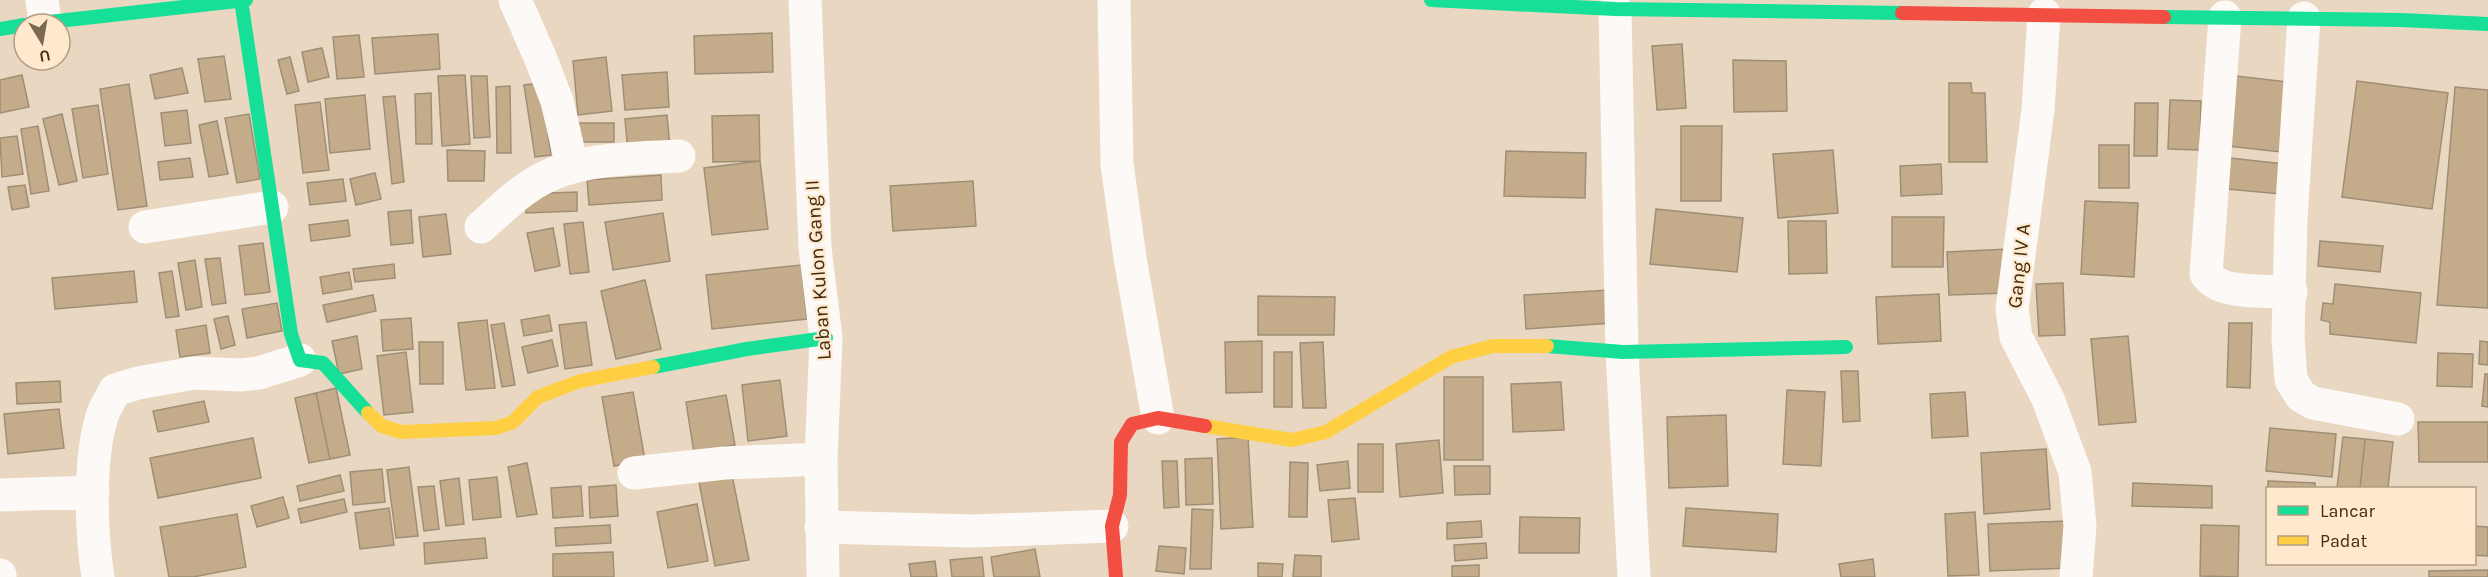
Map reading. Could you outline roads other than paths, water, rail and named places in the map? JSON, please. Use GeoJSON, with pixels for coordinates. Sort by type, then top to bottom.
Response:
{"type":"FeatureCollection","features":[{"type":"Feature","properties":{"kind":"street"},"geometry":{"type":"LineString","coordinates":[[241,0],[291,334],[300,360]]}},
{"type":"Feature","properties":{"kind":"street"},"geometry":{"type":"LineString","coordinates":[[72,15],[246,0]]}},
{"type":"Feature","properties":{"kind":"street"},"geometry":{"type":"LineString","coordinates":[[515,0],[556,101],[572,166]]}},
{"type":"Feature","properties":{"kind":"street","name":"Laban Kulon Gang II"},"geometry":{"type":"LineString","coordinates":[[805,0],[815,248],[826,338],[821,459],[823,577]]}},
{"type":"Feature","properties":{"kind":"street"},"geometry":{"type":"LineString","coordinates":[[1114,0],[1118,164],[1130,258],[1158,418]]}},
{"type":"Feature","properties":{"kind":"street"},"geometry":{"type":"LineString","coordinates":[[1431,0],[1615,9],[1809,6],[2488,24]]}},
{"type":"Feature","properties":{"kind":"street"},"geometry":{"type":"LineString","coordinates":[[1615,9],[1622,352],[1634,577]]}},
{"type":"Feature","properties":{"kind":"street","name":"Gang IV A"},"geometry":{"type":"LineString","coordinates":[[2044,14],[2038,110],[2012,309],[2016,337],[2048,399],[2075,472],[2080,526],[2076,577]]}},
{"type":"Feature","properties":{"kind":"street"},"geometry":{"type":"LineString","coordinates":[[2225,17],[2206,274],[2211,282],[2225,288],[2291,292]]}},
{"type":"Feature","properties":{"kind":"street"},"geometry":{"type":"LineString","coordinates":[[2304,18],[2291,218],[2291,292],[2288,338],[2291,380],[2301,396],[2313,403],[2398,419]]}},
{"type":"Feature","properties":{"kind":"street"},"geometry":{"type":"LineString","coordinates":[[481,226],[528,187],[572,166],[619,159],[679,156]]}},
{"type":"Feature","properties":{"kind":"street"},"geometry":{"type":"LineString","coordinates":[[145,227],[272,207]]}},
{"type":"Feature","properties":{"kind":"street"},"geometry":{"type":"LineString","coordinates":[[98,577],[92,515],[94,459],[104,411],[116,390],[138,383],[194,373],[240,375],[259,373],[300,360],[323,363],[368,414],[382,426],[401,432],[479,430],[496,428],[513,422],[538,397],[580,381],[747,349],[826,338]]}},
{"type":"Feature","properties":{"kind":"street"},"geometry":{"type":"LineString","coordinates":[[1116,577],[1112,526],[1120,495],[1121,442],[1125,432],[1132,424],[1158,418],[1293,440],[1326,432],[1464,351],[1504,343],[1622,352],[1846,347]]}},
{"type":"Feature","properties":{"kind":"street"},"geometry":{"type":"LineString","coordinates":[[634,473],[725,463],[821,459]]}},
{"type":"Feature","properties":{"kind":"street"},"geometry":{"type":"LineString","coordinates":[[0,495],[93,492]]}},
{"type":"Feature","properties":{"kind":"street"},"geometry":{"type":"LineString","coordinates":[[821,527],[972,531],[1112,526]]}}]}
